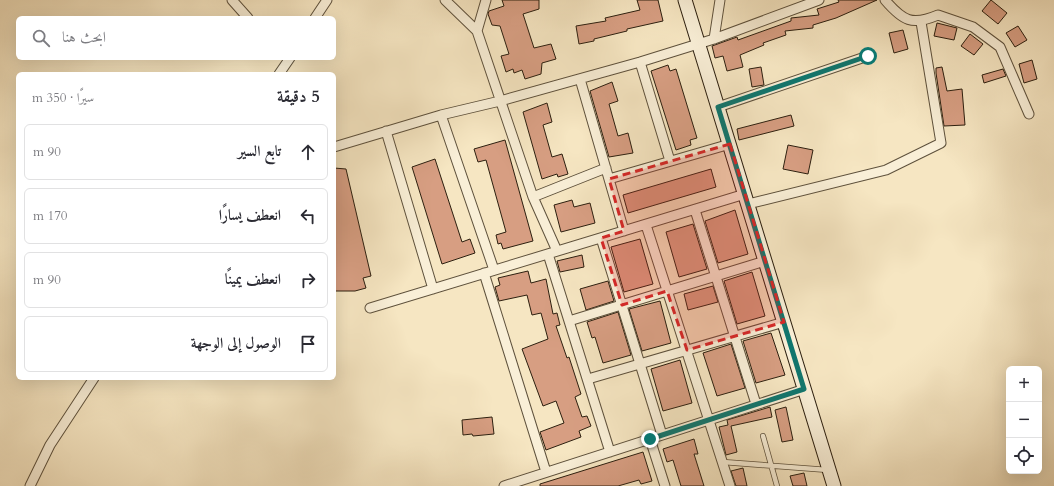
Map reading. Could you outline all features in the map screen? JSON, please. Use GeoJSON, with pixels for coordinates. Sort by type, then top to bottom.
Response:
{"type":"FeatureCollection","features":[{"type":"Feature","properties":{"kind":"main road"},"geometry":{"type":"LineString","coordinates":[[685,0],[834,486]]}},
{"type":"Feature","properties":{"kind":"street"},"geometry":{"type":"LineString","coordinates":[[232,0],[246,16]]}},
{"type":"Feature","properties":{"kind":"street"},"geometry":{"type":"LineString","coordinates":[[316,16],[326,0]]}},
{"type":"Feature","properties":{"kind":"street"},"geometry":{"type":"LineString","coordinates":[[445,0],[477,31],[553,253],[569,321],[610,452]]}},
{"type":"Feature","properties":{"kind":"street"},"geometry":{"type":"LineString","coordinates":[[477,31],[486,0]]}},
{"type":"Feature","properties":{"kind":"street"},"geometry":{"type":"LineString","coordinates":[[714,39],[720,0]]}},
{"type":"Feature","properties":{"kind":"street"},"geometry":{"type":"LineString","coordinates":[[336,146],[441,115],[500,101],[640,62],[714,39],[816,0]]}},
{"type":"Feature","properties":{"kind":"street"},"geometry":{"type":"LineString","coordinates":[[885,0],[899,16],[921,22],[938,15],[973,27],[1000,47],[1029,114]]}},
{"type":"Feature","properties":{"kind":"street"},"geometry":{"type":"LineString","coordinates":[[370,308],[695,210],[886,170],[941,143],[921,22]]}},
{"type":"Feature","properties":{"kind":"street"},"geometry":{"type":"LineString","coordinates":[[718,107],[868,56]]}},
{"type":"Feature","properties":{"kind":"street"},"geometry":{"type":"LineString","coordinates":[[280,72],[286,60]]}},
{"type":"Feature","properties":{"kind":"street"},"geometry":{"type":"LineString","coordinates":[[640,62],[670,161]]}},
{"type":"Feature","properties":{"kind":"street"},"geometry":{"type":"LineString","coordinates":[[580,79],[624,231]]}},
{"type":"Feature","properties":{"kind":"street"},"geometry":{"type":"LineString","coordinates":[[441,115],[494,270]]}},
{"type":"Feature","properties":{"kind":"street"},"geometry":{"type":"LineString","coordinates":[[386,131],[433,289]]}},
{"type":"Feature","properties":{"kind":"street"},"geometry":{"type":"LineString","coordinates":[[609,179],[730,144]]}},
{"type":"Feature","properties":{"kind":"street"},"geometry":{"type":"LineString","coordinates":[[533,197],[606,168]]}},
{"type":"Feature","properties":{"kind":"street"},"geometry":{"type":"LineString","coordinates":[[695,210],[756,404]]}},
{"type":"Feature","properties":{"kind":"street"},"geometry":{"type":"LineString","coordinates":[[646,224],[730,486]]}},
{"type":"Feature","properties":{"kind":"street"},"geometry":{"type":"LineString","coordinates":[[601,238],[662,435]]}},
{"type":"Feature","properties":{"kind":"street"},"geometry":{"type":"LineString","coordinates":[[569,321],[765,261]]}},
{"type":"Feature","properties":{"kind":"street"},"geometry":{"type":"LineString","coordinates":[[484,273],[546,472]]}},
{"type":"Feature","properties":{"kind":"street"},"geometry":{"type":"LineString","coordinates":[[588,380],[784,322]]}},
{"type":"Feature","properties":{"kind":"street"},"geometry":{"type":"LineString","coordinates":[[30,486],[50,445],[93,380]]}},
{"type":"Feature","properties":{"kind":"street"},"geometry":{"type":"LineString","coordinates":[[504,486],[521,483],[546,472],[804,389]]}},
{"type":"Feature","properties":{"kind":"street"},"geometry":{"type":"LineString","coordinates":[[650,439],[663,486]]}},
{"type":"Feature","properties":{"kind":"lane"},"geometry":{"type":"LineString","coordinates":[[763,436],[777,486]]}},
{"type":"Feature","properties":{"kind":"lane"},"geometry":{"type":"LineString","coordinates":[[723,462],[829,470]]}},
{"type":"Feature","properties":{"kind":"highlighted area"},"geometry":{"type":"Polygon","coordinates":[[[730,144],[784,322],[687,350],[667,291],[622,305],[601,238],[624,231],[609,179],[730,144]]]}},
{"type":"Feature","properties":{"kind":"building"},"geometry":{"type":"Polygon","coordinates":[[[502,0],[539,0],[539,9],[523,14],[534,48],[551,44],[556,59],[542,63],[541,74],[525,79],[522,70],[514,73],[513,69],[506,72],[501,56],[509,54],[500,26],[492,25],[488,14],[489,11],[504,6],[502,0]]]}},
{"type":"Feature","properties":{"kind":"building"},"geometry":{"type":"Polygon","coordinates":[[[637,0],[658,0],[663,21],[627,29],[627,31],[579,44],[576,26],[606,21],[605,18],[640,10],[637,0]]]}},
{"type":"Feature","properties":{"kind":"building"},"geometry":{"type":"Polygon","coordinates":[[[838,0],[877,0],[836,18],[813,25],[813,28],[785,31],[786,35],[763,43],[764,45],[740,55],[743,67],[727,71],[723,56],[715,58],[712,46],[737,37],[738,40],[791,21],[791,18],[819,15],[817,9],[839,2],[838,0]]]}},
{"type":"Feature","properties":{"kind":"building"},"geometry":{"type":"Polygon","coordinates":[[[991,0],[1007,13],[998,24],[982,11],[991,0]]]}},
{"type":"Feature","properties":{"kind":"building"},"geometry":{"type":"Polygon","coordinates":[[[937,23],[957,28],[954,40],[934,36],[937,23]]]}},
{"type":"Feature","properties":{"kind":"building"},"geometry":{"type":"Polygon","coordinates":[[[1018,26],[1027,40],[1015,47],[1006,33],[1018,26]]]}},
{"type":"Feature","properties":{"kind":"building"},"geometry":{"type":"Polygon","coordinates":[[[903,30],[908,49],[894,53],[889,33],[903,30]]]}},
{"type":"Feature","properties":{"kind":"building"},"geometry":{"type":"Polygon","coordinates":[[[970,34],[983,44],[974,55],[961,46],[970,34]]]}},
{"type":"Feature","properties":{"kind":"building"},"geometry":{"type":"Polygon","coordinates":[[[1032,60],[1037,79],[1024,83],[1019,64],[1032,60]]]}},
{"type":"Feature","properties":{"kind":"building"},"geometry":{"type":"Polygon","coordinates":[[[668,65],[670,71],[676,69],[697,138],[690,140],[691,145],[676,150],[651,71],[668,65]]]}},
{"type":"Feature","properties":{"kind":"building"},"geometry":{"type":"Polygon","coordinates":[[[761,67],[764,85],[752,87],[749,69],[761,67]]]}},
{"type":"Feature","properties":{"kind":"building"},"geometry":{"type":"Polygon","coordinates":[[[942,67],[947,91],[962,89],[965,125],[944,126],[936,73],[936,68],[942,67]]]}},
{"type":"Feature","properties":{"kind":"building"},"geometry":{"type":"Polygon","coordinates":[[[1003,69],[1006,76],[984,83],[982,75],[1003,69]]]}},
{"type":"Feature","properties":{"kind":"building"},"geometry":{"type":"Polygon","coordinates":[[[612,82],[618,101],[609,104],[618,136],[628,133],[633,153],[609,157],[590,91],[612,82]]]}},
{"type":"Feature","properties":{"kind":"building"},"geometry":{"type":"Polygon","coordinates":[[[547,103],[552,122],[543,125],[552,157],[562,154],[568,174],[558,177],[557,174],[542,179],[523,112],[547,103]]]}},
{"type":"Feature","properties":{"kind":"building"},"geometry":{"type":"Polygon","coordinates":[[[791,115],[794,126],[739,140],[737,129],[791,115]]]}},
{"type":"Feature","properties":{"kind":"building"},"geometry":{"type":"Polygon","coordinates":[[[505,140],[533,241],[503,249],[501,243],[498,244],[496,235],[506,232],[486,160],[478,162],[474,149],[505,140]]]}},
{"type":"Feature","properties":{"kind":"building"},"geometry":{"type":"Polygon","coordinates":[[[788,145],[813,150],[808,174],[783,169],[788,145]]]}},
{"type":"Feature","properties":{"kind":"building"},"geometry":{"type":"Polygon","coordinates":[[[435,159],[462,242],[470,239],[475,253],[442,264],[412,167],[435,159]]]}},
{"type":"Feature","properties":{"kind":"building"},"geometry":{"type":"Polygon","coordinates":[[[336,168],[346,169],[371,276],[363,278],[366,288],[355,291],[336,291],[336,168]]]}},
{"type":"Feature","properties":{"kind":"building"},"geometry":{"type":"Polygon","coordinates":[[[711,169],[716,187],[628,213],[623,195],[711,169]]]}},
{"type":"Feature","properties":{"kind":"building"},"geometry":{"type":"Polygon","coordinates":[[[572,200],[574,207],[590,203],[595,223],[561,232],[554,205],[572,200]]]}},
{"type":"Feature","properties":{"kind":"building"},"geometry":{"type":"Polygon","coordinates":[[[735,210],[748,254],[718,263],[705,221],[735,210]]]}},
{"type":"Feature","properties":{"kind":"building"},"geometry":{"type":"Polygon","coordinates":[[[693,224],[707,269],[679,277],[666,232],[693,224]]]}},
{"type":"Feature","properties":{"kind":"building"},"geometry":{"type":"Polygon","coordinates":[[[640,239],[653,284],[624,292],[611,247],[640,239]]]}},
{"type":"Feature","properties":{"kind":"building"},"geometry":{"type":"Polygon","coordinates":[[[582,255],[584,267],[560,272],[557,261],[582,255]]]}},
{"type":"Feature","properties":{"kind":"building"},"geometry":{"type":"Polygon","coordinates":[[[528,271],[531,283],[546,279],[553,314],[557,313],[560,325],[556,326],[567,358],[569,357],[581,394],[575,397],[582,417],[587,416],[591,426],[579,431],[581,437],[546,450],[540,432],[564,423],[556,401],[543,406],[522,349],[548,339],[541,313],[532,315],[527,295],[499,301],[495,287],[500,285],[498,278],[528,271]]]}},
{"type":"Feature","properties":{"kind":"building"},"geometry":{"type":"Polygon","coordinates":[[[752,272],[765,316],[737,324],[724,281],[752,272]]]}},
{"type":"Feature","properties":{"kind":"building"},"geometry":{"type":"Polygon","coordinates":[[[608,281],[614,301],[586,310],[580,289],[608,281]]]}},
{"type":"Feature","properties":{"kind":"building"},"geometry":{"type":"Polygon","coordinates":[[[713,286],[718,302],[688,310],[684,294],[713,286]]]}},
{"type":"Feature","properties":{"kind":"building"},"geometry":{"type":"Polygon","coordinates":[[[660,301],[671,343],[642,351],[629,309],[660,301]]]}},
{"type":"Feature","properties":{"kind":"building"},"geometry":{"type":"Polygon","coordinates":[[[618,312],[631,355],[603,363],[595,337],[592,338],[587,322],[618,312]]]}},
{"type":"Feature","properties":{"kind":"building"},"geometry":{"type":"Polygon","coordinates":[[[771,333],[785,375],[756,383],[743,341],[771,333]]]}},
{"type":"Feature","properties":{"kind":"building"},"geometry":{"type":"Polygon","coordinates":[[[731,344],[745,388],[717,396],[703,353],[731,344]]]}},
{"type":"Feature","properties":{"kind":"building"},"geometry":{"type":"Polygon","coordinates":[[[680,360],[692,403],[663,411],[651,369],[680,360]]]}},
{"type":"Feature","properties":{"kind":"building"},"geometry":{"type":"Polygon","coordinates":[[[770,407],[772,417],[731,426],[737,452],[726,455],[719,427],[728,425],[727,420],[770,407]]]}},
{"type":"Feature","properties":{"kind":"building"},"geometry":{"type":"Polygon","coordinates":[[[786,407],[793,440],[782,442],[775,410],[786,407]]]}},
{"type":"Feature","properties":{"kind":"building"},"geometry":{"type":"Polygon","coordinates":[[[492,417],[494,434],[473,436],[472,434],[463,435],[462,420],[492,417]]]}},
{"type":"Feature","properties":{"kind":"building"},"geometry":{"type":"Polygon","coordinates":[[[694,439],[698,454],[694,454],[704,486],[681,486],[673,460],[667,462],[663,449],[694,439]]]}},
{"type":"Feature","properties":{"kind":"building"},"geometry":{"type":"Polygon","coordinates":[[[643,452],[652,481],[641,484],[639,480],[618,486],[540,486],[540,484],[643,452]]]}},
{"type":"Feature","properties":{"kind":"building"},"geometry":{"type":"Polygon","coordinates":[[[743,468],[747,486],[736,486],[731,471],[743,468]]]}},
{"type":"Feature","properties":{"kind":"building"},"geometry":{"type":"Polygon","coordinates":[[[804,473],[807,486],[793,486],[790,476],[804,473]]]}},
{"type":"Feature","properties":{"kind":"route"},"geometry":{"type":"LineString","coordinates":[[650,439],[804,389],[718,107],[868,56]]}}]}
